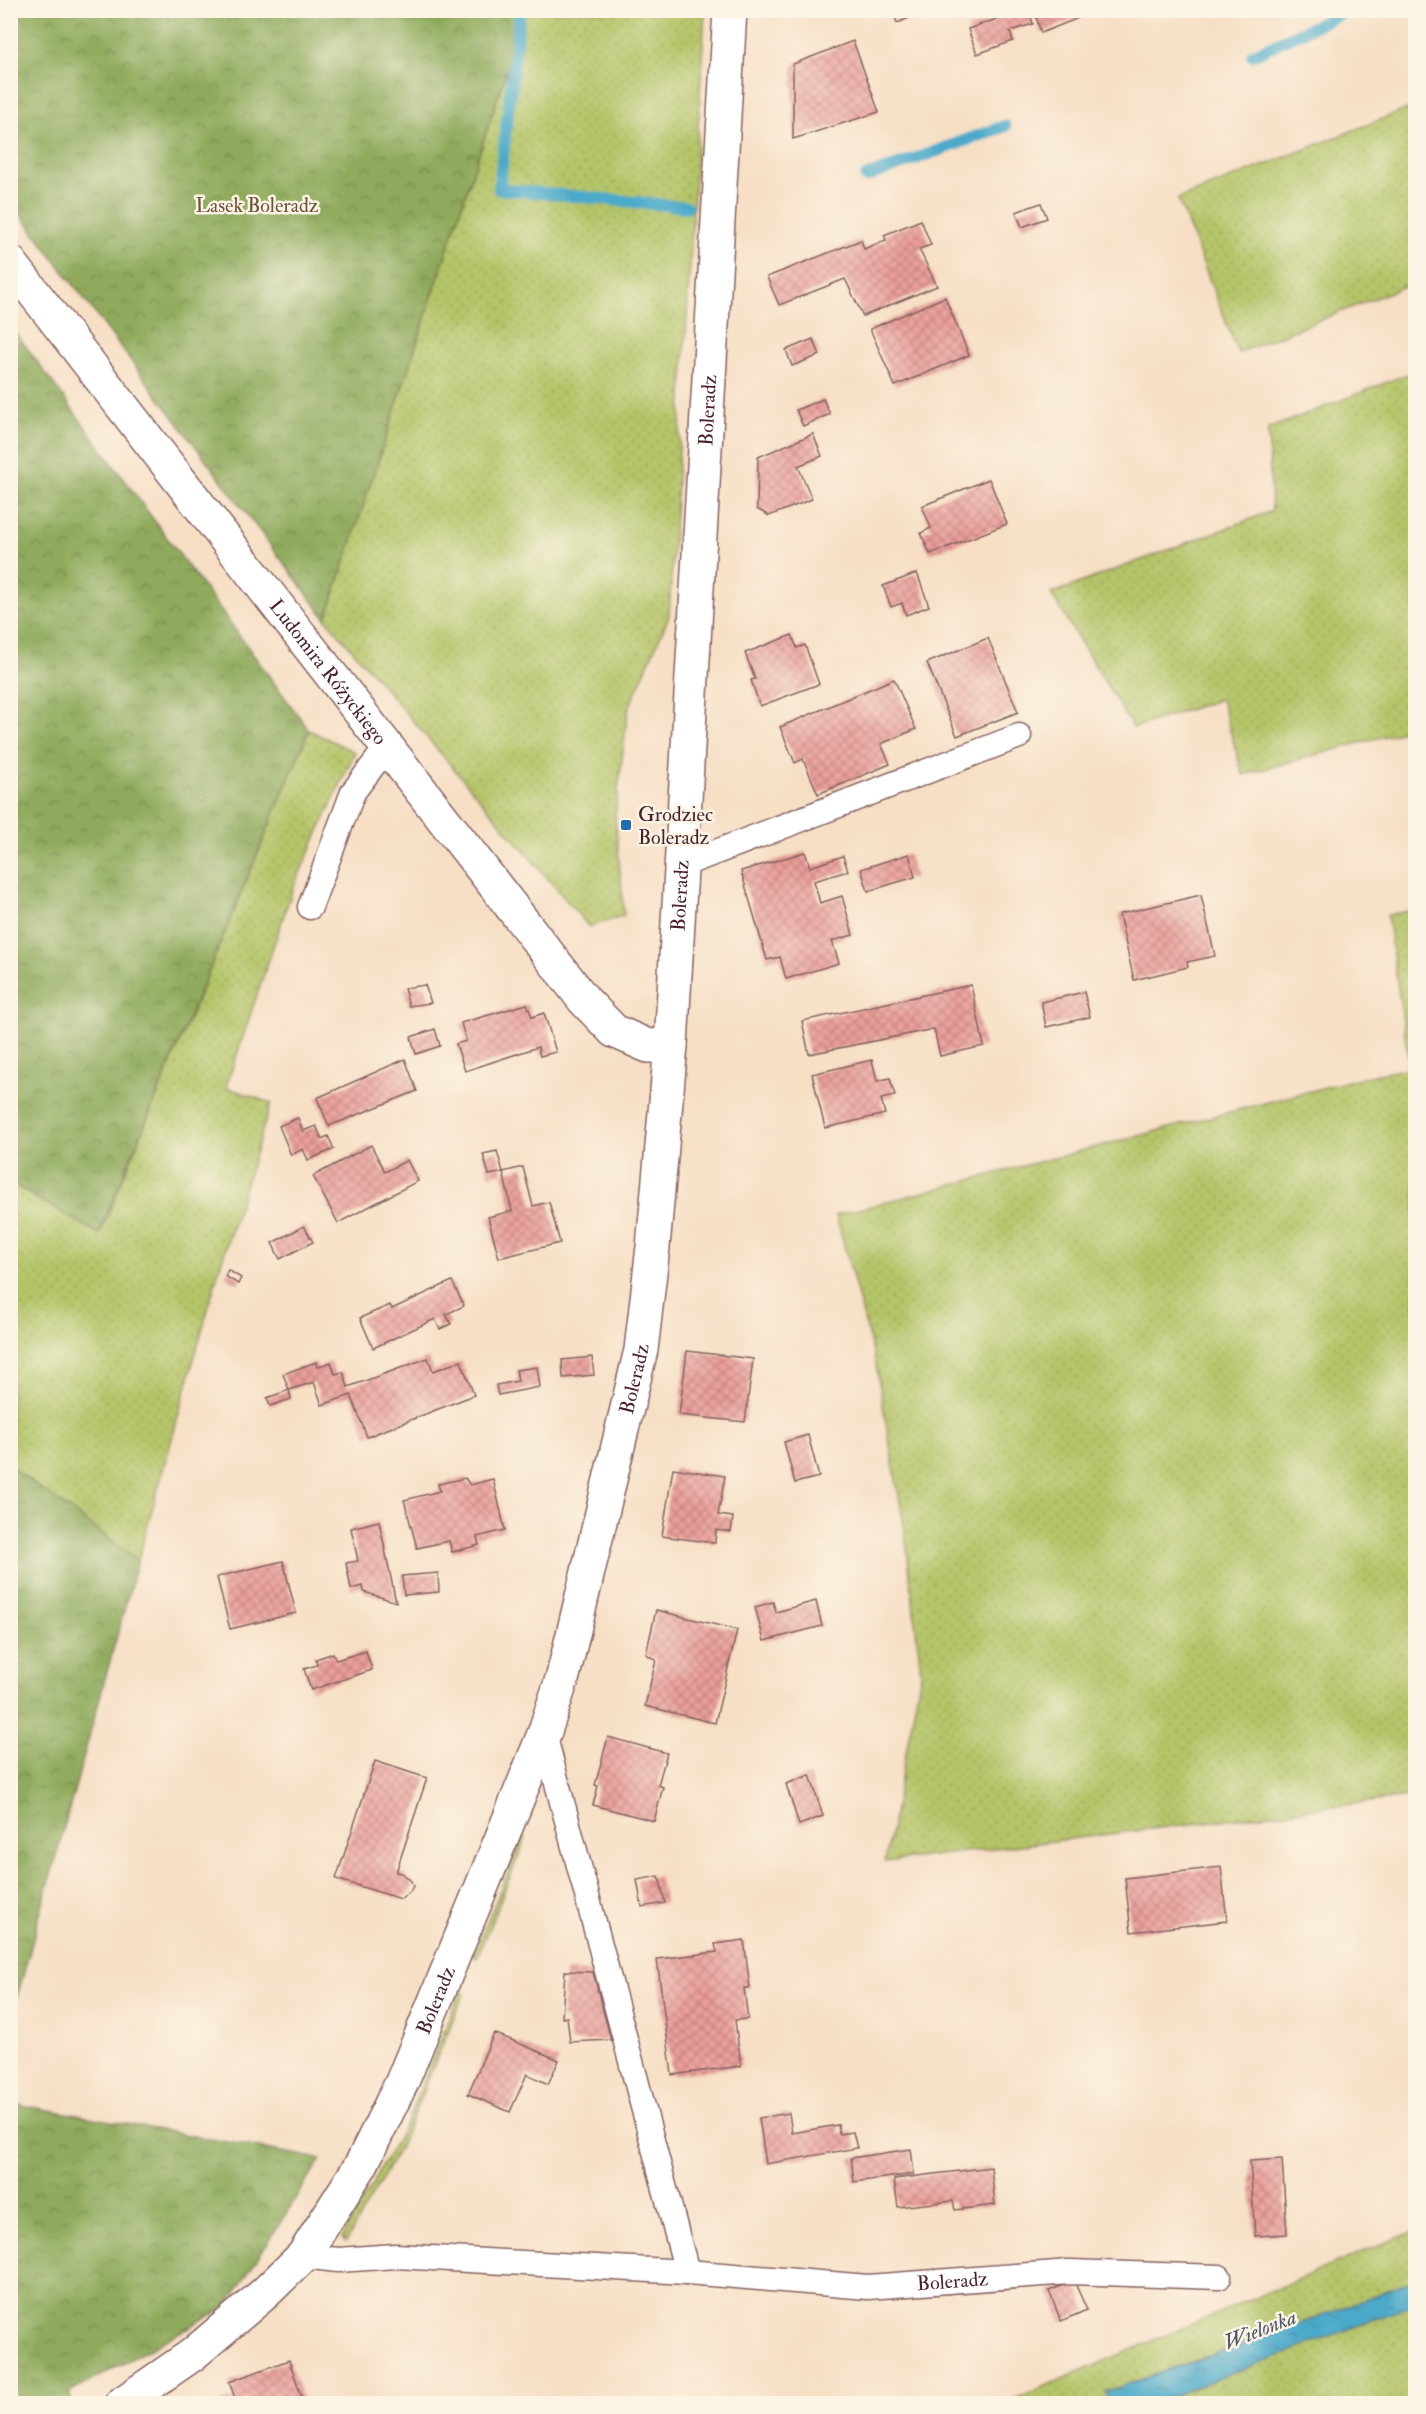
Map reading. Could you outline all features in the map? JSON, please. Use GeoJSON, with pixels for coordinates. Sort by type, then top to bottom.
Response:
{"type":"FeatureCollection","features":[{"type":"Feature","properties":{"kind":"street","name":"Boleradz"},"geometry":{"type":"LineString","coordinates":[[121,2403],[192,2355],[265,2293],[303,2256],[361,2165],[402,2082],[544,1734],[563,1676],[641,1350],[653,1247],[671,1045],[730,10]]}},
{"type":"Feature","properties":{"kind":"street","name":"Ludomira Różyckiego"},"geometry":{"type":"LineString","coordinates":[[10,262],[592,1008],[614,1031],[648,1046],[671,1045]]}},
{"type":"Feature","properties":{"kind":"lane"},"geometry":{"type":"LineString","coordinates":[[682,865],[1019,736]]}},
{"type":"Feature","properties":{"kind":"lane"},"geometry":{"type":"LineString","coordinates":[[310,907],[353,792],[387,747]]}},
{"type":"Feature","properties":{"kind":"lane"},"geometry":{"type":"LineString","coordinates":[[544,1734],[687,2272]]}},
{"type":"Feature","properties":{"kind":"lane","name":"Boleradz"},"geometry":{"type":"LineString","coordinates":[[303,2256],[338,2260],[396,2256],[687,2272],[868,2287],[1070,2272],[1219,2277]]}},
{"type":"Feature","properties":{"kind":"green space","name":"Lasek Boleradz"},"geometry":{"type":"Polygon","coordinates":[[[11,10],[526,11],[326,619],[11,202],[11,10]]]}},
{"type":"Feature","properties":{"kind":"green space"},"geometry":{"type":"Polygon","coordinates":[[[526,11],[705,11],[669,616],[628,710],[615,816],[624,915],[589,927],[326,619],[526,11]]]}},
{"type":"Feature","properties":{"kind":"green space"},"geometry":{"type":"Polygon","coordinates":[[[1415,106],[1415,282],[1238,353],[1178,199],[1415,106]]]}},
{"type":"Feature","properties":{"kind":"green space"},"geometry":{"type":"Polygon","coordinates":[[[10,325],[309,730],[99,1234],[11,1183],[10,325]]]}},
{"type":"Feature","properties":{"kind":"green space"},"geometry":{"type":"Polygon","coordinates":[[[1415,371],[1415,728],[1243,775],[1221,699],[1133,728],[1051,594],[1272,511],[1268,429],[1415,371]]]}},
{"type":"Feature","properties":{"kind":"green space"},"geometry":{"type":"Polygon","coordinates":[[[309,730],[355,752],[293,888],[226,1087],[271,1103],[218,1273],[138,1560],[11,1467],[11,1183],[100,1234],[309,730]]]}},
{"type":"Feature","properties":{"kind":"green space"},"geometry":{"type":"Polygon","coordinates":[[[1415,910],[1415,1796],[885,1862],[921,1673],[905,1531],[875,1360],[836,1215],[1364,1077],[1410,1068],[1387,915],[1415,910]]]}},
{"type":"Feature","properties":{"kind":"green space"},"geometry":{"type":"Polygon","coordinates":[[[11,1467],[138,1560],[11,2019],[11,1467]]]}},
{"type":"Feature","properties":{"kind":"green space"},"geometry":{"type":"Polygon","coordinates":[[[523,1837],[526,1838],[477,1957],[473,1955],[523,1837]]]}},
{"type":"Feature","properties":{"kind":"green space"},"geometry":{"type":"Polygon","coordinates":[[[461,1989],[464,1993],[400,2147],[346,2242],[342,2237],[406,2124],[461,1989]]]}},
{"type":"Feature","properties":{"kind":"green space"},"geometry":{"type":"Polygon","coordinates":[[[10,2103],[321,2159],[226,2307],[69,2393],[72,2403],[11,2403],[10,2103]]]}},
{"type":"Feature","properties":{"kind":"green space"},"geometry":{"type":"Polygon","coordinates":[[[1415,2231],[1415,2403],[1003,2404],[1386,2242],[1415,2231]]]}},
{"type":"Feature","properties":{"kind":"water"},"geometry":{"type":"Polygon","coordinates":[[[1415,2280],[1415,2304],[1154,2403],[1112,2403],[1105,2392],[1270,2335],[1415,2280]]]}},
{"type":"Feature","properties":{"kind":"building"},"geometry":{"type":"Polygon","coordinates":[[[893,10],[927,10],[927,11],[897,23],[893,10]]]}},
{"type":"Feature","properties":{"kind":"building"},"geometry":{"type":"Polygon","coordinates":[[[1022,10],[1029,10],[1033,24],[1010,31],[1013,41],[977,54],[968,29],[1022,10]]]}},
{"type":"Feature","properties":{"kind":"building"},"geometry":{"type":"Polygon","coordinates":[[[1034,10],[1096,10],[1096,11],[1041,33],[1034,10]]]}},
{"type":"Feature","properties":{"kind":"building"},"geometry":{"type":"Polygon","coordinates":[[[853,41],[879,112],[793,139],[793,64],[853,41]]]}},
{"type":"Feature","properties":{"kind":"building"},"geometry":{"type":"Polygon","coordinates":[[[1041,203],[1047,218],[1022,227],[1016,212],[1041,203]]]}},
{"type":"Feature","properties":{"kind":"building"},"geometry":{"type":"Polygon","coordinates":[[[921,220],[931,245],[919,249],[937,286],[863,316],[845,279],[779,305],[767,277],[861,240],[864,249],[886,240],[884,235],[921,220]]]}},
{"type":"Feature","properties":{"kind":"building"},"geometry":{"type":"Polygon","coordinates":[[[945,297],[969,355],[895,386],[870,329],[945,297]]]}},
{"type":"Feature","properties":{"kind":"building"},"geometry":{"type":"Polygon","coordinates":[[[813,339],[820,355],[792,366],[786,350],[813,339]]]}},
{"type":"Feature","properties":{"kind":"building"},"geometry":{"type":"Polygon","coordinates":[[[823,399],[830,414],[803,426],[796,410],[823,399]]]}},
{"type":"Feature","properties":{"kind":"building"},"geometry":{"type":"Polygon","coordinates":[[[813,434],[822,456],[798,466],[812,499],[769,516],[757,509],[758,457],[813,434]]]}},
{"type":"Feature","properties":{"kind":"building"},"geometry":{"type":"Polygon","coordinates":[[[989,479],[1007,524],[930,554],[921,533],[931,528],[922,506],[989,479]]]}},
{"type":"Feature","properties":{"kind":"building"},"geometry":{"type":"Polygon","coordinates":[[[917,573],[929,606],[906,615],[902,603],[891,607],[883,586],[917,573]]]}},
{"type":"Feature","properties":{"kind":"building"},"geometry":{"type":"Polygon","coordinates":[[[792,635],[797,648],[805,645],[819,684],[760,706],[751,680],[755,679],[745,653],[792,635]]]}},
{"type":"Feature","properties":{"kind":"building"},"geometry":{"type":"Polygon","coordinates":[[[988,638],[1018,712],[957,736],[927,663],[988,638]]]}},
{"type":"Feature","properties":{"kind":"building"},"geometry":{"type":"Polygon","coordinates":[[[894,679],[916,729],[881,744],[890,764],[818,794],[803,759],[795,763],[780,727],[894,679]]]}},
{"type":"Feature","properties":{"kind":"building"},"geometry":{"type":"Polygon","coordinates":[[[805,852],[810,867],[843,856],[848,871],[814,881],[820,903],[842,896],[853,935],[832,941],[839,963],[786,979],[780,957],[767,960],[741,871],[805,852]]]}},
{"type":"Feature","properties":{"kind":"building"},"geometry":{"type":"Polygon","coordinates":[[[909,854],[915,877],[868,891],[861,869],[909,854]]]}},
{"type":"Feature","properties":{"kind":"building"},"geometry":{"type":"Polygon","coordinates":[[[1201,895],[1215,956],[1187,962],[1188,967],[1134,980],[1119,914],[1201,895]]]}},
{"type":"Feature","properties":{"kind":"building"},"geometry":{"type":"Polygon","coordinates":[[[425,985],[431,1003],[409,1006],[404,988],[425,985]]]}},
{"type":"Feature","properties":{"kind":"building"},"geometry":{"type":"Polygon","coordinates":[[[971,985],[984,1046],[940,1056],[934,1029],[809,1054],[802,1021],[971,985]]]}},
{"type":"Feature","properties":{"kind":"building"},"geometry":{"type":"Polygon","coordinates":[[[1084,992],[1090,1017],[1046,1027],[1041,1002],[1084,992]]]}},
{"type":"Feature","properties":{"kind":"building"},"geometry":{"type":"Polygon","coordinates":[[[527,1004],[532,1017],[544,1013],[556,1052],[540,1056],[538,1047],[465,1071],[456,1044],[466,1041],[461,1023],[527,1004]]]}},
{"type":"Feature","properties":{"kind":"building"},"geometry":{"type":"Polygon","coordinates":[[[435,1029],[440,1046],[416,1054],[411,1037],[435,1029]]]}},
{"type":"Feature","properties":{"kind":"building"},"geometry":{"type":"Polygon","coordinates":[[[405,1059],[417,1091],[329,1126],[317,1098],[405,1059]]]}},
{"type":"Feature","properties":{"kind":"building"},"geometry":{"type":"Polygon","coordinates":[[[872,1060],[877,1081],[890,1078],[895,1096],[881,1099],[885,1114],[825,1128],[812,1074],[872,1060]]]}},
{"type":"Feature","properties":{"kind":"building"},"geometry":{"type":"Polygon","coordinates":[[[298,1118],[303,1131],[316,1126],[322,1139],[328,1136],[334,1149],[308,1160],[303,1149],[291,1155],[279,1126],[298,1118]]]}},
{"type":"Feature","properties":{"kind":"building"},"geometry":{"type":"Polygon","coordinates":[[[371,1145],[385,1172],[407,1160],[418,1181],[338,1223],[313,1176],[371,1145]]]}},
{"type":"Feature","properties":{"kind":"building"},"geometry":{"type":"Polygon","coordinates":[[[497,1151],[503,1172],[489,1175],[483,1154],[497,1151]]]}},
{"type":"Feature","properties":{"kind":"building"},"geometry":{"type":"Polygon","coordinates":[[[523,1167],[533,1206],[549,1202],[560,1243],[499,1258],[488,1217],[512,1211],[503,1172],[523,1167]]]}},
{"type":"Feature","properties":{"kind":"building"},"geometry":{"type":"Polygon","coordinates":[[[304,1226],[313,1242],[280,1259],[272,1243],[304,1226]]]}},
{"type":"Feature","properties":{"kind":"building"},"geometry":{"type":"Polygon","coordinates":[[[228,1270],[241,1278],[238,1284],[225,1276],[228,1270]]]}},
{"type":"Feature","properties":{"kind":"building"},"geometry":{"type":"Polygon","coordinates":[[[452,1281],[464,1306],[446,1314],[451,1324],[440,1329],[435,1319],[373,1348],[360,1318],[390,1305],[392,1309],[452,1281]]]}},
{"type":"Feature","properties":{"kind":"building"},"geometry":{"type":"Polygon","coordinates":[[[687,1351],[753,1359],[745,1422],[679,1415],[687,1351]]]}},
{"type":"Feature","properties":{"kind":"building"},"geometry":{"type":"Polygon","coordinates":[[[592,1357],[594,1375],[563,1378],[562,1360],[592,1357]]]}},
{"type":"Feature","properties":{"kind":"building"},"geometry":{"type":"Polygon","coordinates":[[[428,1358],[433,1371],[461,1361],[474,1395],[367,1437],[351,1395],[322,1405],[314,1382],[289,1390],[283,1374],[316,1362],[317,1367],[331,1362],[335,1374],[343,1372],[348,1387],[428,1358]]]}},
{"type":"Feature","properties":{"kind":"building"},"geometry":{"type":"Polygon","coordinates":[[[537,1367],[540,1387],[498,1395],[496,1385],[518,1381],[516,1370],[537,1367]]]}},
{"type":"Feature","properties":{"kind":"building"},"geometry":{"type":"Polygon","coordinates":[[[289,1390],[291,1399],[270,1406],[267,1398],[289,1390]]]}},
{"type":"Feature","properties":{"kind":"building"},"geometry":{"type":"Polygon","coordinates":[[[808,1435],[819,1477],[795,1483],[784,1442],[808,1435]]]}},
{"type":"Feature","properties":{"kind":"building"},"geometry":{"type":"Polygon","coordinates":[[[673,1468],[725,1476],[718,1515],[733,1517],[731,1532],[716,1530],[715,1543],[662,1536],[673,1468]]]}},
{"type":"Feature","properties":{"kind":"building"},"geometry":{"type":"Polygon","coordinates":[[[465,1478],[470,1485],[493,1479],[505,1530],[477,1537],[479,1545],[452,1552],[449,1541],[417,1548],[404,1500],[440,1491],[438,1484],[465,1478]]]}},
{"type":"Feature","properties":{"kind":"building"},"geometry":{"type":"Polygon","coordinates":[[[379,1521],[396,1602],[364,1592],[363,1586],[351,1589],[346,1563],[358,1561],[351,1528],[379,1521]]]}},
{"type":"Feature","properties":{"kind":"building"},"geometry":{"type":"Polygon","coordinates":[[[283,1561],[296,1613],[230,1629],[217,1577],[283,1561]]]}},
{"type":"Feature","properties":{"kind":"building"},"geometry":{"type":"Polygon","coordinates":[[[438,1573],[439,1592],[404,1595],[402,1576],[438,1573]]]}},
{"type":"Feature","properties":{"kind":"building"},"geometry":{"type":"Polygon","coordinates":[[[816,1601],[822,1626],[764,1641],[755,1607],[773,1602],[776,1612],[816,1601]]]}},
{"type":"Feature","properties":{"kind":"building"},"geometry":{"type":"Polygon","coordinates":[[[656,1610],[737,1630],[715,1723],[645,1706],[656,1660],[646,1654],[656,1610]]]}},
{"type":"Feature","properties":{"kind":"building"},"geometry":{"type":"Polygon","coordinates":[[[366,1651],[372,1670],[311,1690],[304,1669],[317,1665],[316,1659],[333,1653],[336,1660],[366,1651]]]}},
{"type":"Feature","properties":{"kind":"building"},"geometry":{"type":"Polygon","coordinates":[[[608,1737],[667,1753],[658,1785],[663,1787],[654,1821],[593,1805],[598,1786],[595,1785],[608,1737]]]}},
{"type":"Feature","properties":{"kind":"building"},"geometry":{"type":"Polygon","coordinates":[[[375,1761],[427,1778],[396,1872],[402,1873],[413,1886],[410,1892],[401,1899],[336,1879],[375,1761]]]}},
{"type":"Feature","properties":{"kind":"building"},"geometry":{"type":"Polygon","coordinates":[[[810,1775],[823,1816],[799,1825],[786,1784],[810,1775]]]}},
{"type":"Feature","properties":{"kind":"building"},"geometry":{"type":"Polygon","coordinates":[[[1221,1867],[1227,1921],[1131,1932],[1125,1878],[1221,1867]]]}},
{"type":"Feature","properties":{"kind":"building"},"geometry":{"type":"Polygon","coordinates":[[[659,1876],[665,1903],[642,1907],[637,1880],[659,1876]]]}},
{"type":"Feature","properties":{"kind":"building"},"geometry":{"type":"Polygon","coordinates":[[[744,1940],[750,1988],[744,1988],[748,2019],[735,2020],[741,2066],[672,2075],[657,1959],[717,1952],[715,1944],[744,1940]]]}},
{"type":"Feature","properties":{"kind":"building"},"geometry":{"type":"Polygon","coordinates":[[[565,1971],[593,1972],[611,2040],[570,2042],[567,2017],[562,2018],[565,1971]]]}},
{"type":"Feature","properties":{"kind":"building"},"geometry":{"type":"Polygon","coordinates":[[[494,2033],[559,2060],[548,2084],[527,2074],[510,2112],[468,2094],[494,2033]]]}},
{"type":"Feature","properties":{"kind":"building"},"geometry":{"type":"Polygon","coordinates":[[[789,2113],[792,2133],[838,2125],[839,2134],[853,2132],[857,2148],[766,2164],[759,2118],[789,2113]]]}},
{"type":"Feature","properties":{"kind":"building"},"geometry":{"type":"Polygon","coordinates":[[[911,2149],[914,2174],[854,2182],[851,2158],[911,2149]]]}},
{"type":"Feature","properties":{"kind":"building"},"geometry":{"type":"Polygon","coordinates":[[[1282,2159],[1287,2234],[1255,2236],[1250,2161],[1282,2159]]]}},
{"type":"Feature","properties":{"kind":"building"},"geometry":{"type":"Polygon","coordinates":[[[991,2167],[995,2205],[955,2210],[953,2201],[898,2207],[894,2179],[991,2167]]]}},
{"type":"Feature","properties":{"kind":"building"},"geometry":{"type":"Polygon","coordinates":[[[1074,2281],[1087,2310],[1061,2321],[1049,2291],[1074,2281]]]}},
{"type":"Feature","properties":{"kind":"building"},"geometry":{"type":"Polygon","coordinates":[[[289,2360],[304,2404],[220,2404],[235,2398],[229,2382],[289,2360]]]}},
{"type":"Feature","properties":{"kind":"waterway"},"geometry":{"type":"LineString","coordinates":[[520,10],[499,189],[687,207]]}},
{"type":"Feature","properties":{"kind":"waterway"},"geometry":{"type":"LineString","coordinates":[[1252,55],[1349,10]]}},
{"type":"Feature","properties":{"kind":"waterway"},"geometry":{"type":"LineString","coordinates":[[866,177],[1005,126]]}},
{"type":"Feature","properties":{"kind":"place","name":"Grodziec Boleradz"},"geometry":{"type":"Point","coordinates":[626,825]}},
{"type":"Feature","properties":{"kind":"water label","name":"Wielonka"},"geometry":{"type":"Point","coordinates":[1260,2330]}}]}
